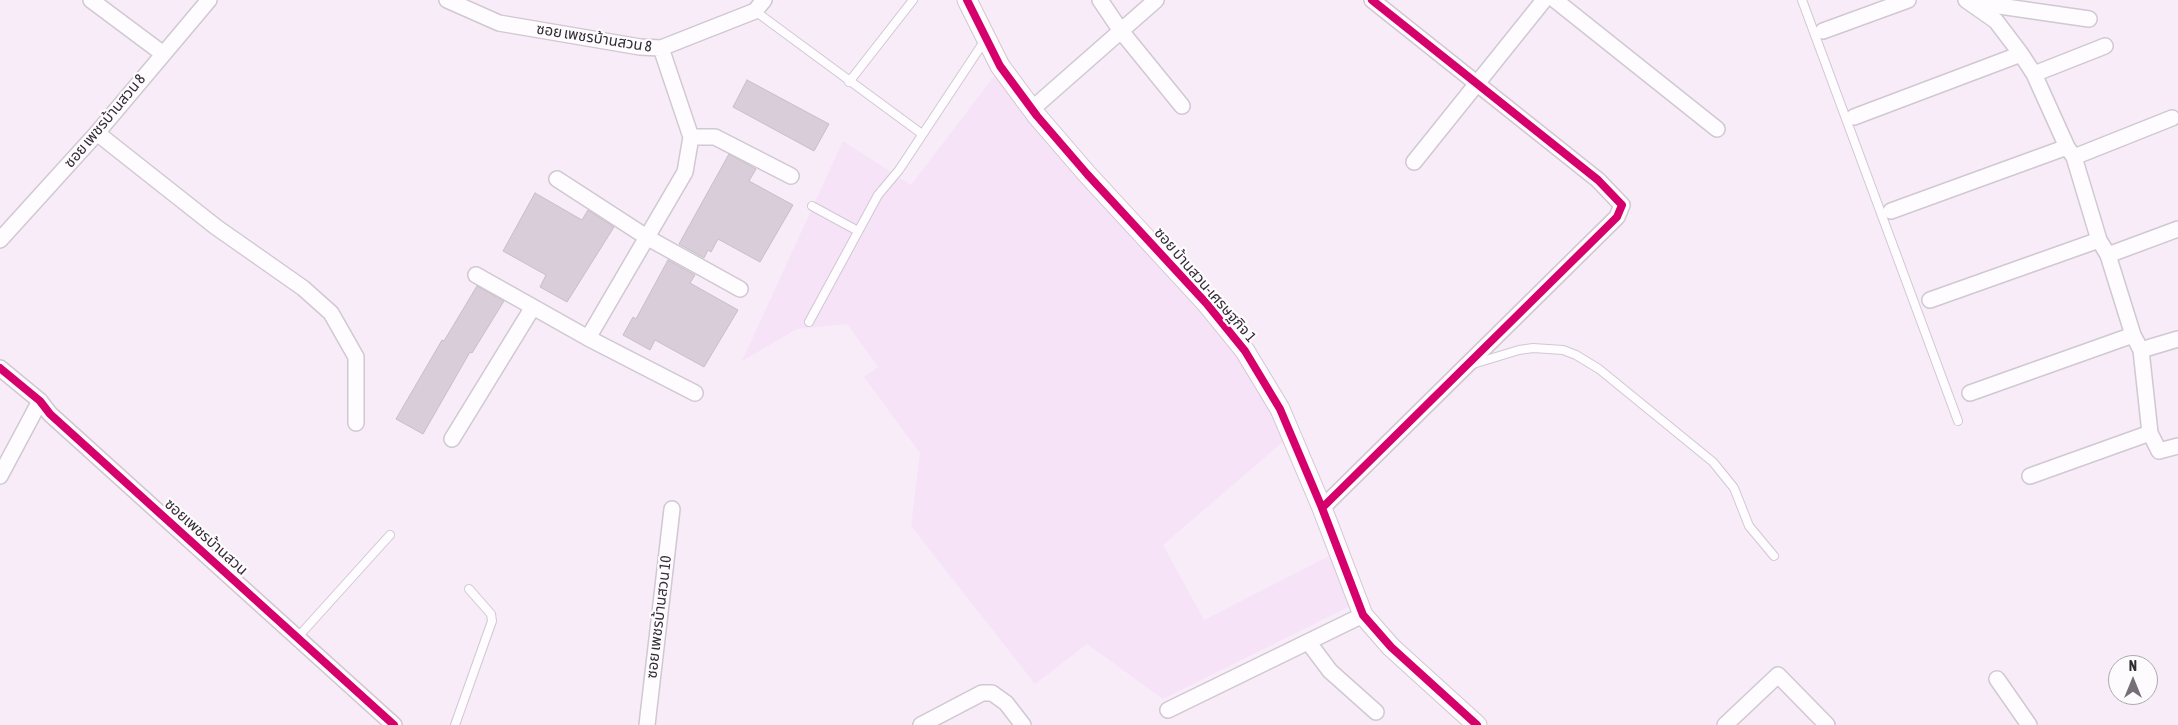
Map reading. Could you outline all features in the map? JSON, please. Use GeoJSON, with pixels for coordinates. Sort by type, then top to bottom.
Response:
{"type":"FeatureCollection","features":[{"type":"Feature","properties":{"kind":"street"},"geometry":{"type":"LineString","coordinates":[[91,0],[162,53]]}},
{"type":"Feature","properties":{"kind":"street","name":"ซอย เพชรบ้านสวน 8"},"geometry":{"type":"LineString","coordinates":[[0,240],[96,133],[162,53],[209,0]]}},
{"type":"Feature","properties":{"kind":"street","name":"ซอย เพชรบ้านสวน 8"},"geometry":{"type":"LineString","coordinates":[[446,0],[499,23],[640,47],[661,48],[759,6]]}},
{"type":"Feature","properties":{"kind":"street","name":"ซอย บ้านสวน-เศรษฐกิจ 1"},"geometry":{"type":"LineString","coordinates":[[967,0],[1000,66],[1032,109],[1086,174],[1206,303],[1245,351],[1280,409],[1322,508],[1363,615],[1391,647],[1478,725]]}},
{"type":"Feature","properties":{"kind":"street"},"geometry":{"type":"LineString","coordinates":[[1100,0],[1121,31],[1182,106]]}},
{"type":"Feature","properties":{"kind":"street"},"geometry":{"type":"LineString","coordinates":[[1032,109],[1156,0]]}},
{"type":"Feature","properties":{"kind":"street"},"geometry":{"type":"LineString","coordinates":[[1322,508],[1617,217],[1622,205],[1598,180],[1372,0]]}},
{"type":"Feature","properties":{"kind":"street"},"geometry":{"type":"LineString","coordinates":[[1414,162],[1544,0]]}},
{"type":"Feature","properties":{"kind":"street"},"geometry":{"type":"LineString","coordinates":[[1555,0],[1717,129]]}},
{"type":"Feature","properties":{"kind":"street"},"geometry":{"type":"LineString","coordinates":[[1823,31],[1908,0]]}},
{"type":"Feature","properties":{"kind":"street"},"geometry":{"type":"LineString","coordinates":[[1967,1],[2089,19]]}},
{"type":"Feature","properties":{"kind":"street"},"geometry":{"type":"LineString","coordinates":[[1967,1],[1996,21],[2034,74],[2071,152],[2099,240],[2108,255],[2133,335],[2140,350],[2150,433],[2159,451],[2178,446]]}},
{"type":"Feature","properties":{"kind":"street"},"geometry":{"type":"LineString","coordinates":[[2034,74],[2105,46]]}},
{"type":"Feature","properties":{"kind":"street"},"geometry":{"type":"LineString","coordinates":[[588,338],[685,172],[691,137],[661,48]]}},
{"type":"Feature","properties":{"kind":"street"},"geometry":{"type":"LineString","coordinates":[[1854,117],[2020,54]]}},
{"type":"Feature","properties":{"kind":"street"},"geometry":{"type":"LineString","coordinates":[[1891,211],[2172,118]]}},
{"type":"Feature","properties":{"kind":"street"},"geometry":{"type":"LineString","coordinates":[[96,133],[216,227],[304,288],[331,313],[356,358],[356,423]]}},
{"type":"Feature","properties":{"kind":"street"},"geometry":{"type":"LineString","coordinates":[[691,137],[716,137],[791,176]]}},
{"type":"Feature","properties":{"kind":"street"},"geometry":{"type":"LineString","coordinates":[[556,179],[648,238],[740,290]]}},
{"type":"Feature","properties":{"kind":"street"},"geometry":{"type":"LineString","coordinates":[[2108,255],[2178,229]]}},
{"type":"Feature","properties":{"kind":"street"},"geometry":{"type":"LineString","coordinates":[[1930,300],[2099,240]]}},
{"type":"Feature","properties":{"kind":"street"},"geometry":{"type":"LineString","coordinates":[[476,275],[588,338],[695,394]]}},
{"type":"Feature","properties":{"kind":"street"},"geometry":{"type":"LineString","coordinates":[[452,439],[533,307]]}},
{"type":"Feature","properties":{"kind":"street"},"geometry":{"type":"LineString","coordinates":[[1970,394],[2133,335]]}},
{"type":"Feature","properties":{"kind":"street"},"geometry":{"type":"LineString","coordinates":[[2140,350],[2178,339]]}},
{"type":"Feature","properties":{"kind":"street","name":"ซอยเพชรบ้านสวน"},"geometry":{"type":"LineString","coordinates":[[0,368],[40,401],[50,414],[394,725]]}},
{"type":"Feature","properties":{"kind":"street"},"geometry":{"type":"LineString","coordinates":[[0,476],[40,401]]}},
{"type":"Feature","properties":{"kind":"street"},"geometry":{"type":"LineString","coordinates":[[2030,476],[2150,433]]}},
{"type":"Feature","properties":{"kind":"street","name":"ซอย เพชรบ้านสวน 10"},"geometry":{"type":"LineString","coordinates":[[647,725],[672,509]]}},
{"type":"Feature","properties":{"kind":"street"},"geometry":{"type":"LineString","coordinates":[[1168,710],[1309,643],[1363,615]]}},
{"type":"Feature","properties":{"kind":"street"},"geometry":{"type":"LineString","coordinates":[[1309,643],[1330,671],[1376,712]]}},
{"type":"Feature","properties":{"kind":"street"},"geometry":{"type":"LineString","coordinates":[[1725,725],[1778,674],[1826,725]]}},
{"type":"Feature","properties":{"kind":"street"},"geometry":{"type":"LineString","coordinates":[[1997,679],[2029,725]]}},
{"type":"Feature","properties":{"kind":"street"},"geometry":{"type":"LineString","coordinates":[[921,725],[982,692],[992,693],[1006,703],[1023,725]]}},
{"type":"Feature","properties":{"kind":"lane"},"geometry":{"type":"LineString","coordinates":[[849,82],[913,0]]}},
{"type":"Feature","properties":{"kind":"lane"},"geometry":{"type":"LineString","coordinates":[[1802,0],[1958,421]]}},
{"type":"Feature","properties":{"kind":"lane"},"geometry":{"type":"LineString","coordinates":[[759,6],[849,82],[922,134]]}},
{"type":"Feature","properties":{"kind":"lane"},"geometry":{"type":"LineString","coordinates":[[809,322],[878,194],[899,170],[986,38]]}},
{"type":"Feature","properties":{"kind":"lane"},"geometry":{"type":"LineString","coordinates":[[812,206],[858,231]]}},
{"type":"Feature","properties":{"kind":"lane"},"geometry":{"type":"LineString","coordinates":[[1464,368],[1496,356],[1533,348],[1563,350],[1576,355],[1599,369],[1713,462],[1734,488],[1749,526],[1774,556]]}},
{"type":"Feature","properties":{"kind":"lane"},"geometry":{"type":"LineString","coordinates":[[297,638],[390,535]]}},
{"type":"Feature","properties":{"kind":"lane"},"geometry":{"type":"LineString","coordinates":[[455,725],[492,621],[491,614],[469,589]]}},
{"type":"Feature","properties":{"kind":"shaded area"},"geometry":{"type":"Polygon","coordinates":[[[998,71],[1237,352],[1271,408],[1285,440],[1163,545],[1204,620],[1331,555],[1350,606],[1163,699],[1087,644],[1035,684],[911,526],[920,453],[864,377],[878,367],[847,324],[797,329],[742,361],[843,141],[911,185],[998,71]]]}},
{"type":"Feature","properties":{"kind":"building"},"geometry":{"type":"Polygon","coordinates":[[[747,80],[829,124],[814,151],[733,107],[747,80]]]}},
{"type":"Feature","properties":{"kind":"building"},"geometry":{"type":"Polygon","coordinates":[[[729,154],[756,169],[749,181],[793,205],[760,262],[718,239],[711,252],[708,250],[704,258],[679,244],[729,154]]]}},
{"type":"Feature","properties":{"kind":"building"},"geometry":{"type":"Polygon","coordinates":[[[535,193],[582,220],[588,210],[614,227],[567,302],[540,287],[546,275],[503,251],[535,193]]]}},
{"type":"Feature","properties":{"kind":"building"},"geometry":{"type":"Polygon","coordinates":[[[668,260],[695,275],[690,283],[738,310],[704,367],[655,340],[650,350],[623,335],[633,317],[636,319],[668,260]]]}},
{"type":"Feature","properties":{"kind":"building"},"geometry":{"type":"Polygon","coordinates":[[[477,286],[504,301],[472,353],[470,352],[423,434],[396,419],[442,340],[444,341],[477,286]]]}},
{"type":"Feature","properties":{"kind":"cycle path"},"geometry":{"type":"LineString","coordinates":[[967,0],[1000,66],[1037,116],[1087,174],[1206,303],[1245,351],[1280,409],[1322,508],[1363,615],[1391,647],[1477,725]]}},
{"type":"Feature","properties":{"kind":"cycle path"},"geometry":{"type":"LineString","coordinates":[[1322,508],[1617,217],[1622,205],[1598,180],[1372,0]]}},
{"type":"Feature","properties":{"kind":"cycle path"},"geometry":{"type":"LineString","coordinates":[[0,368],[40,401],[50,414],[394,725]]}}]}
